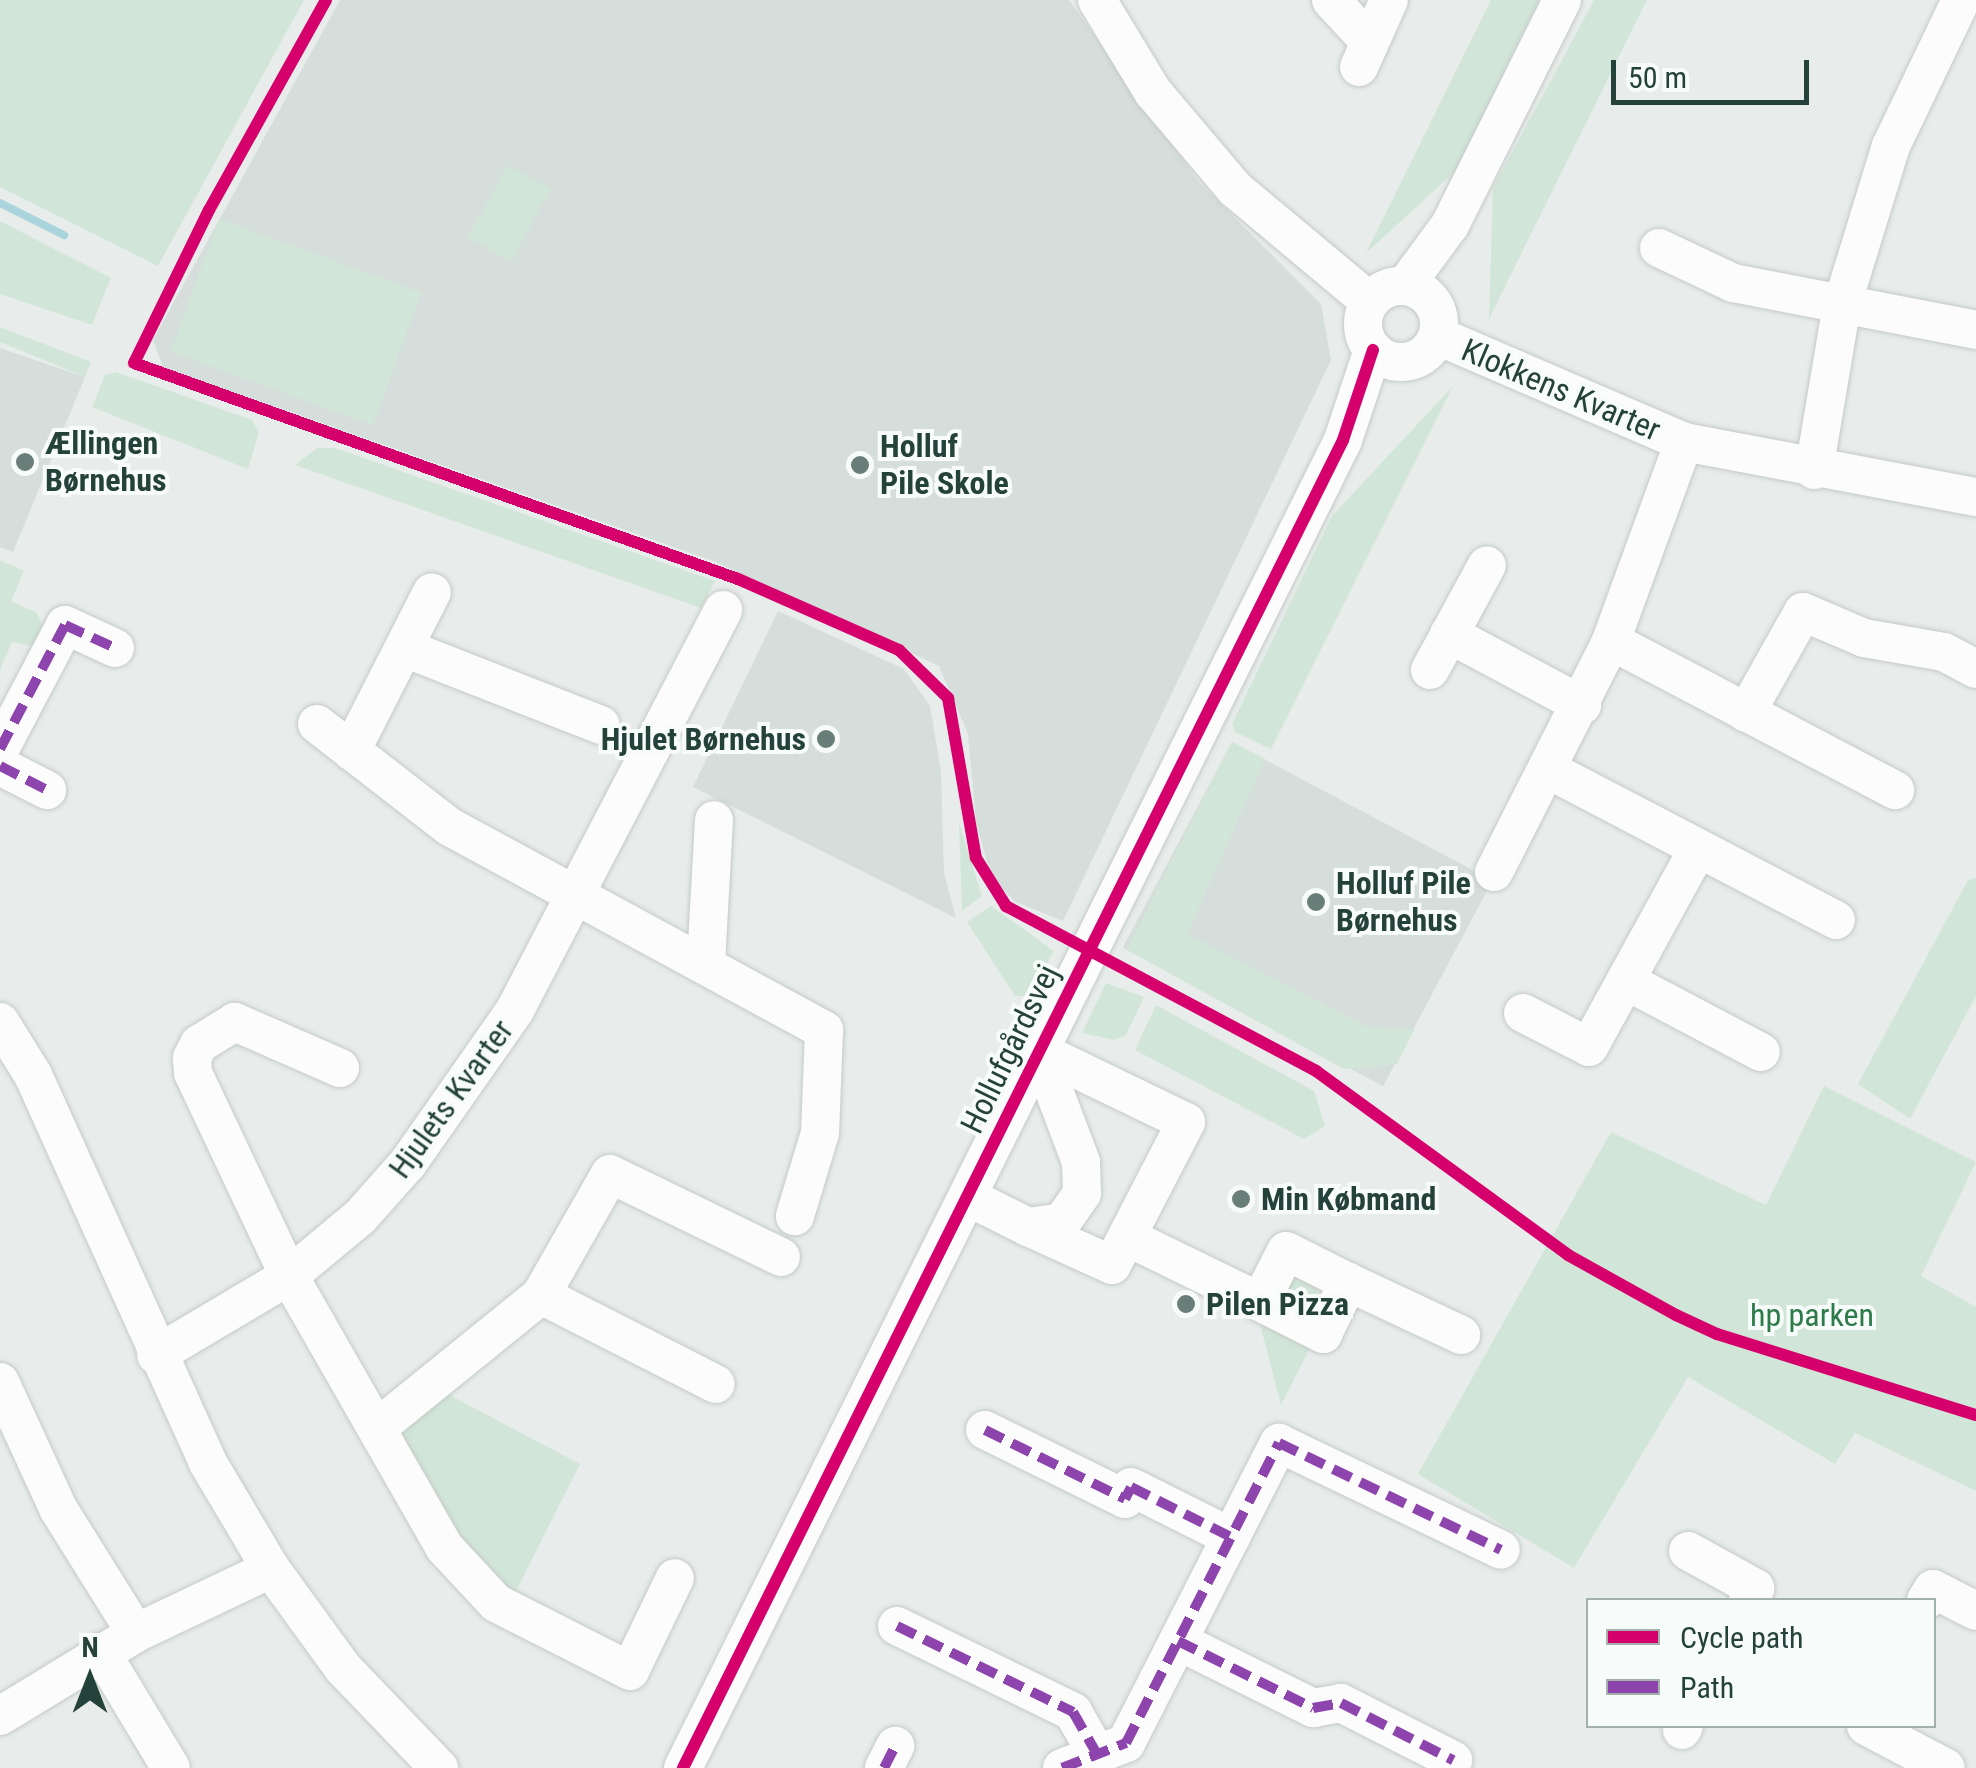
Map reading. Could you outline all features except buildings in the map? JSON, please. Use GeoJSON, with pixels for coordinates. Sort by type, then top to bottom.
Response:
{"type":"FeatureCollection","features":[{"type":"Feature","properties":{"kind":"street"},"geometry":{"type":"LineString","coordinates":[[1097,0],[1153,92],[1235,189],[1370,302]]}},
{"type":"Feature","properties":{"kind":"street"},"geometry":{"type":"LineString","coordinates":[[1331,0],[1364,54],[1390,0]]}},
{"type":"Feature","properties":{"kind":"street"},"geometry":{"type":"LineString","coordinates":[[1417,292],[1562,0]]}},
{"type":"Feature","properties":{"kind":"street"},"geometry":{"type":"LineString","coordinates":[[1814,470],[1842,305],[1891,146],[1955,2]]}},
{"type":"Feature","properties":{"kind":"street"},"geometry":{"type":"LineString","coordinates":[[1660,248],[1733,283],[1976,330]]}},
{"type":"Feature","properties":{"kind":"street"},"geometry":{"type":"LineString","coordinates":[[1386,289],[1417,292],[1439,316],[1438,336],[1423,356],[1386,356],[1364,326],[1370,302],[1386,289]]}},
{"type":"Feature","properties":{"kind":"street","name":"Klokkens Kvarter"},"geometry":{"type":"LineString","coordinates":[[1438,336],[1684,442],[1814,470],[1976,497]]}},
{"type":"Feature","properties":{"kind":"street","name":"Hollufgårdsvej"},"geometry":{"type":"LineString","coordinates":[[683,1768],[1386,356]]}},
{"type":"Feature","properties":{"kind":"street","name":"Klokkens Kvarter"},"geometry":{"type":"LineString","coordinates":[[1494,872],[1612,640],[1684,442]]}},
{"type":"Feature","properties":{"kind":"street"},"geometry":{"type":"LineString","coordinates":[[1430,670],[1486,565]]}},
{"type":"Feature","properties":{"kind":"street"},"geometry":{"type":"LineString","coordinates":[[351,751],[407,649],[432,592]]}},
{"type":"Feature","properties":{"kind":"street","name":"Hjulets Kvarter"},"geometry":{"type":"LineString","coordinates":[[156,1355],[289,1276],[360,1217],[452,1105],[515,1010],[724,610]]}},
{"type":"Feature","properties":{"kind":"street"},"geometry":{"type":"LineString","coordinates":[[1746,713],[1803,612],[1864,638],[1944,652],[1976,669]]}},
{"type":"Feature","properties":{"kind":"street"},"geometry":{"type":"LineString","coordinates":[[5,727],[65,625],[114,648]]}},
{"type":"Feature","properties":{"kind":"street"},"geometry":{"type":"LineString","coordinates":[[1448,634],[1582,704]]}},
{"type":"Feature","properties":{"kind":"street"},"geometry":{"type":"LineString","coordinates":[[1612,640],[1894,790]]}},
{"type":"Feature","properties":{"kind":"street"},"geometry":{"type":"LineString","coordinates":[[407,649],[601,725]]}},
{"type":"Feature","properties":{"kind":"street"},"geometry":{"type":"LineString","coordinates":[[317,724],[450,827],[824,1030],[820,1133],[794,1216]]}},
{"type":"Feature","properties":{"kind":"street"},"geometry":{"type":"LineString","coordinates":[[0,766],[47,790]]}},
{"type":"Feature","properties":{"kind":"street"},"geometry":{"type":"LineString","coordinates":[[1547,769],[1836,920]]}},
{"type":"Feature","properties":{"kind":"street"},"geometry":{"type":"LineString","coordinates":[[706,963],[714,820]]}},
{"type":"Feature","properties":{"kind":"street"},"geometry":{"type":"LineString","coordinates":[[1523,1013],[1589,1047],[1698,849]]}},
{"type":"Feature","properties":{"kind":"street"},"geometry":{"type":"LineString","coordinates":[[1628,982],[1761,1052]]}},
{"type":"Feature","properties":{"kind":"street"},"geometry":{"type":"LineString","coordinates":[[0,1022],[33,1075],[208,1463],[271,1569],[343,1668],[439,1768]]}},
{"type":"Feature","properties":{"kind":"street"},"geometry":{"type":"LineString","coordinates":[[340,1068],[235,1022],[199,1044],[192,1058],[193,1073],[289,1276],[467,1578],[496,1603],[630,1672],[675,1578]]}},
{"type":"Feature","properties":{"kind":"street","name":"Hollufgårdsvej"},"geometry":{"type":"LineString","coordinates":[[1028,1227],[1062,1222],[1082,1193],[1081,1162],[1039,1051]]}},
{"type":"Feature","properties":{"kind":"street","name":"Hollufgårdsvej"},"geometry":{"type":"LineString","coordinates":[[1039,1051],[1186,1122],[1128,1237]]}},
{"type":"Feature","properties":{"kind":"street"},"geometry":{"type":"LineString","coordinates":[[377,1428],[541,1295],[610,1174],[781,1257]]}},
{"type":"Feature","properties":{"kind":"street"},"geometry":{"type":"LineString","coordinates":[[968,1197],[1112,1265],[1128,1237],[1323,1334],[1348,1282]]}},
{"type":"Feature","properties":{"kind":"street"},"geometry":{"type":"LineString","coordinates":[[1260,1302],[1286,1250],[1462,1335]]}},
{"type":"Feature","properties":{"kind":"street"},"geometry":{"type":"LineString","coordinates":[[541,1295],[716,1384]]}},
{"type":"Feature","properties":{"kind":"street"},"geometry":{"type":"LineString","coordinates":[[0,1382],[59,1510],[136,1633]]}},
{"type":"Feature","properties":{"kind":"street"},"geometry":{"type":"LineString","coordinates":[[985,1430],[1125,1499],[1131,1488],[1231,1537]]}},
{"type":"Feature","properties":{"kind":"street"},"geometry":{"type":"LineString","coordinates":[[1062,1768],[1126,1743],[1279,1443],[1501,1550]]}},
{"type":"Feature","properties":{"kind":"street"},"geometry":{"type":"LineString","coordinates":[[1688,1550],[1754,1588],[1749,1598]]}},
{"type":"Feature","properties":{"kind":"street"},"geometry":{"type":"LineString","coordinates":[[0,1716],[136,1633],[271,1569]]}},
{"type":"Feature","properties":{"kind":"street"},"geometry":{"type":"LineString","coordinates":[[1935,1584],[1976,1612]]}},
{"type":"Feature","properties":{"kind":"street"},"geometry":{"type":"LineString","coordinates":[[897,1626],[1073,1712],[1098,1756]]}},
{"type":"Feature","properties":{"kind":"street"},"geometry":{"type":"LineString","coordinates":[[1178,1640],[1314,1708],[1340,1703],[1453,1760]]}},
{"type":"Feature","properties":{"kind":"street"},"geometry":{"type":"LineString","coordinates":[[101,1652],[165,1766]]}},
{"type":"Feature","properties":{"kind":"street"},"geometry":{"type":"LineString","coordinates":[[1870,1728],[1946,1768]]}},
{"type":"Feature","properties":{"kind":"shaded area","name":"Holluf Pile Skole"},"geometry":{"type":"Polygon","coordinates":[[[340,0],[1069,0],[1198,181],[1321,304],[1331,360],[1063,921],[1016,902],[992,879],[976,823],[968,734],[939,666],[716,562],[163,367],[153,340],[340,0]]]}},
{"type":"Feature","properties":{"kind":"shaded area","name":"Ællingen Børnehus"},"geometry":{"type":"Polygon","coordinates":[[[0,348],[85,377],[13,552],[0,547],[0,348]]]}},
{"type":"Feature","properties":{"kind":"shaded area","name":"Hjulet Børnehus"},"geometry":{"type":"Polygon","coordinates":[[[778,611],[904,669],[930,706],[941,771],[944,873],[956,918],[693,787],[778,611]]]}},
{"type":"Feature","properties":{"kind":"shaded area","name":"Holluf Pile Børnehus"},"geometry":{"type":"Polygon","coordinates":[[[1232,742],[1492,880],[1383,1086],[1123,948],[1232,742]]]}},
{"type":"Feature","properties":{"kind":"green space"},"geometry":{"type":"Polygon","coordinates":[[[0,0],[304,0],[158,266],[0,187],[0,0]]]}},
{"type":"Feature","properties":{"kind":"green space"},"geometry":{"type":"Polygon","coordinates":[[[1491,0],[1539,0],[1459,168],[1366,253],[1491,0]]]}},
{"type":"Feature","properties":{"kind":"green space"},"geometry":{"type":"Polygon","coordinates":[[[1594,0],[1647,0],[1489,319],[1493,188],[1594,0]]]}},
{"type":"Feature","properties":{"kind":"green space"},"geometry":{"type":"Polygon","coordinates":[[[508,165],[551,189],[511,261],[468,238],[508,165]]]}},
{"type":"Feature","properties":{"kind":"green space"},"geometry":{"type":"Polygon","coordinates":[[[219,219],[421,293],[373,425],[171,351],[219,219]]]}},
{"type":"Feature","properties":{"kind":"green space"},"geometry":{"type":"Polygon","coordinates":[[[0,221],[111,278],[92,325],[0,294],[0,221]]]}},
{"type":"Feature","properties":{"kind":"green space"},"geometry":{"type":"Polygon","coordinates":[[[0,327],[91,362],[85,377],[0,342],[0,327]]]}},
{"type":"Feature","properties":{"kind":"green space"},"geometry":{"type":"Polygon","coordinates":[[[116,372],[252,420],[259,432],[248,469],[92,407],[105,375],[116,372]]]}},
{"type":"Feature","properties":{"kind":"green space"},"geometry":{"type":"Polygon","coordinates":[[[1453,386],[1271,749],[1235,732],[1232,724],[1332,516],[1453,386]]]}},
{"type":"Feature","properties":{"kind":"green space"},"geometry":{"type":"Polygon","coordinates":[[[317,448],[335,448],[715,581],[701,608],[295,465],[317,448]]]}},
{"type":"Feature","properties":{"kind":"green space"},"geometry":{"type":"Polygon","coordinates":[[[0,560],[24,571],[11,601],[37,613],[46,634],[43,648],[12,642],[0,670],[0,560]]]}},
{"type":"Feature","properties":{"kind":"green space"},"geometry":{"type":"Polygon","coordinates":[[[1232,742],[1265,759],[1187,934],[1369,1028],[1414,1030],[1397,1064],[1344,1069],[1127,950],[1232,742]]]}},
{"type":"Feature","properties":{"kind":"green space"},"geometry":{"type":"Polygon","coordinates":[[[959,823],[982,896],[962,911],[959,823]]]}},
{"type":"Feature","properties":{"kind":"green space"},"geometry":{"type":"Polygon","coordinates":[[[1976,878],[1976,996],[1910,1119],[1858,1084],[1968,880],[1976,878]]]}},
{"type":"Feature","properties":{"kind":"green space"},"geometry":{"type":"Polygon","coordinates":[[[991,906],[1054,951],[1030,996],[1015,996],[967,922],[991,906]]]}},
{"type":"Feature","properties":{"kind":"green space"},"geometry":{"type":"Polygon","coordinates":[[[1106,983],[1144,997],[1126,1035],[1114,1040],[1082,1033],[1106,983]]]}},
{"type":"Feature","properties":{"kind":"green space"},"geometry":{"type":"Polygon","coordinates":[[[1156,1005],[1314,1091],[1325,1126],[1304,1139],[1135,1050],[1156,1005]]]}},
{"type":"Feature","properties":{"kind":"green space","name":"hp parken"},"geometry":{"type":"Polygon","coordinates":[[[1824,1086],[1976,1162],[1921,1276],[1976,1307],[1976,1491],[1855,1433],[1835,1464],[1688,1377],[1574,1568],[1418,1474],[1611,1132],[1766,1205],[1824,1086]]]}},
{"type":"Feature","properties":{"kind":"green space"},"geometry":{"type":"Polygon","coordinates":[[[1300,1274],[1312,1279],[1317,1291],[1312,1303],[1300,1308],[1288,1303],[1283,1291],[1288,1279],[1300,1274]]]}},
{"type":"Feature","properties":{"kind":"green space"},"geometry":{"type":"Polygon","coordinates":[[[1257,1313],[1312,1344],[1281,1405],[1257,1313]]]}},
{"type":"Feature","properties":{"kind":"green space"},"geometry":{"type":"Polygon","coordinates":[[[440,1390],[580,1464],[512,1599],[457,1546],[401,1446],[398,1424],[440,1390]]]}},
{"type":"Feature","properties":{"kind":"waterway"},"geometry":{"type":"LineString","coordinates":[[0,203],[64,235]]}},
{"type":"Feature","properties":{"kind":"marked path"},"geometry":{"type":"LineString","coordinates":[[0,749],[65,625],[115,648]]}},
{"type":"Feature","properties":{"kind":"marked path"},"geometry":{"type":"LineString","coordinates":[[0,766],[47,790]]}},
{"type":"Feature","properties":{"kind":"marked path"},"geometry":{"type":"LineString","coordinates":[[985,1430],[1125,1499],[1131,1487],[1231,1537]]}},
{"type":"Feature","properties":{"kind":"marked path"},"geometry":{"type":"LineString","coordinates":[[1062,1768],[1126,1743],[1279,1443],[1501,1550]]}},
{"type":"Feature","properties":{"kind":"marked path"},"geometry":{"type":"LineString","coordinates":[[897,1626],[1073,1712],[1098,1756]]}},
{"type":"Feature","properties":{"kind":"marked path"},"geometry":{"type":"LineString","coordinates":[[1178,1641],[1313,1708],[1341,1703],[1453,1760]]}},
{"type":"Feature","properties":{"kind":"marked path"},"geometry":{"type":"LineString","coordinates":[[884,1768],[895,1746]]}},
{"type":"Feature","properties":{"kind":"cycle path"},"geometry":{"type":"LineString","coordinates":[[326,0],[209,210],[134,363],[738,579],[899,650],[948,698],[976,858],[1006,906],[1316,1071],[1568,1255],[1676,1315],[1717,1334],[1976,1415]]}},
{"type":"Feature","properties":{"kind":"cycle path"},"geometry":{"type":"LineString","coordinates":[[683,1768],[1343,440],[1373,350]]}},
{"type":"Feature","properties":{"kind":"place","name":"Ællingen Børnehus"},"geometry":{"type":"Point","coordinates":[25,462]}},
{"type":"Feature","properties":{"kind":"place","name":"Holluf Pile Skole"},"geometry":{"type":"Point","coordinates":[860,465]}},
{"type":"Feature","properties":{"kind":"place","name":"Hjulet Børnehus"},"geometry":{"type":"Point","coordinates":[826,739]}},
{"type":"Feature","properties":{"kind":"place","name":"Holluf Pile Børnehus"},"geometry":{"type":"Point","coordinates":[1316,902]}},
{"type":"Feature","properties":{"kind":"place","name":"Min Købmand"},"geometry":{"type":"Point","coordinates":[1241,1199]}},
{"type":"Feature","properties":{"kind":"place","name":"Pilen Pizza"},"geometry":{"type":"Point","coordinates":[1186,1304]}}]}
